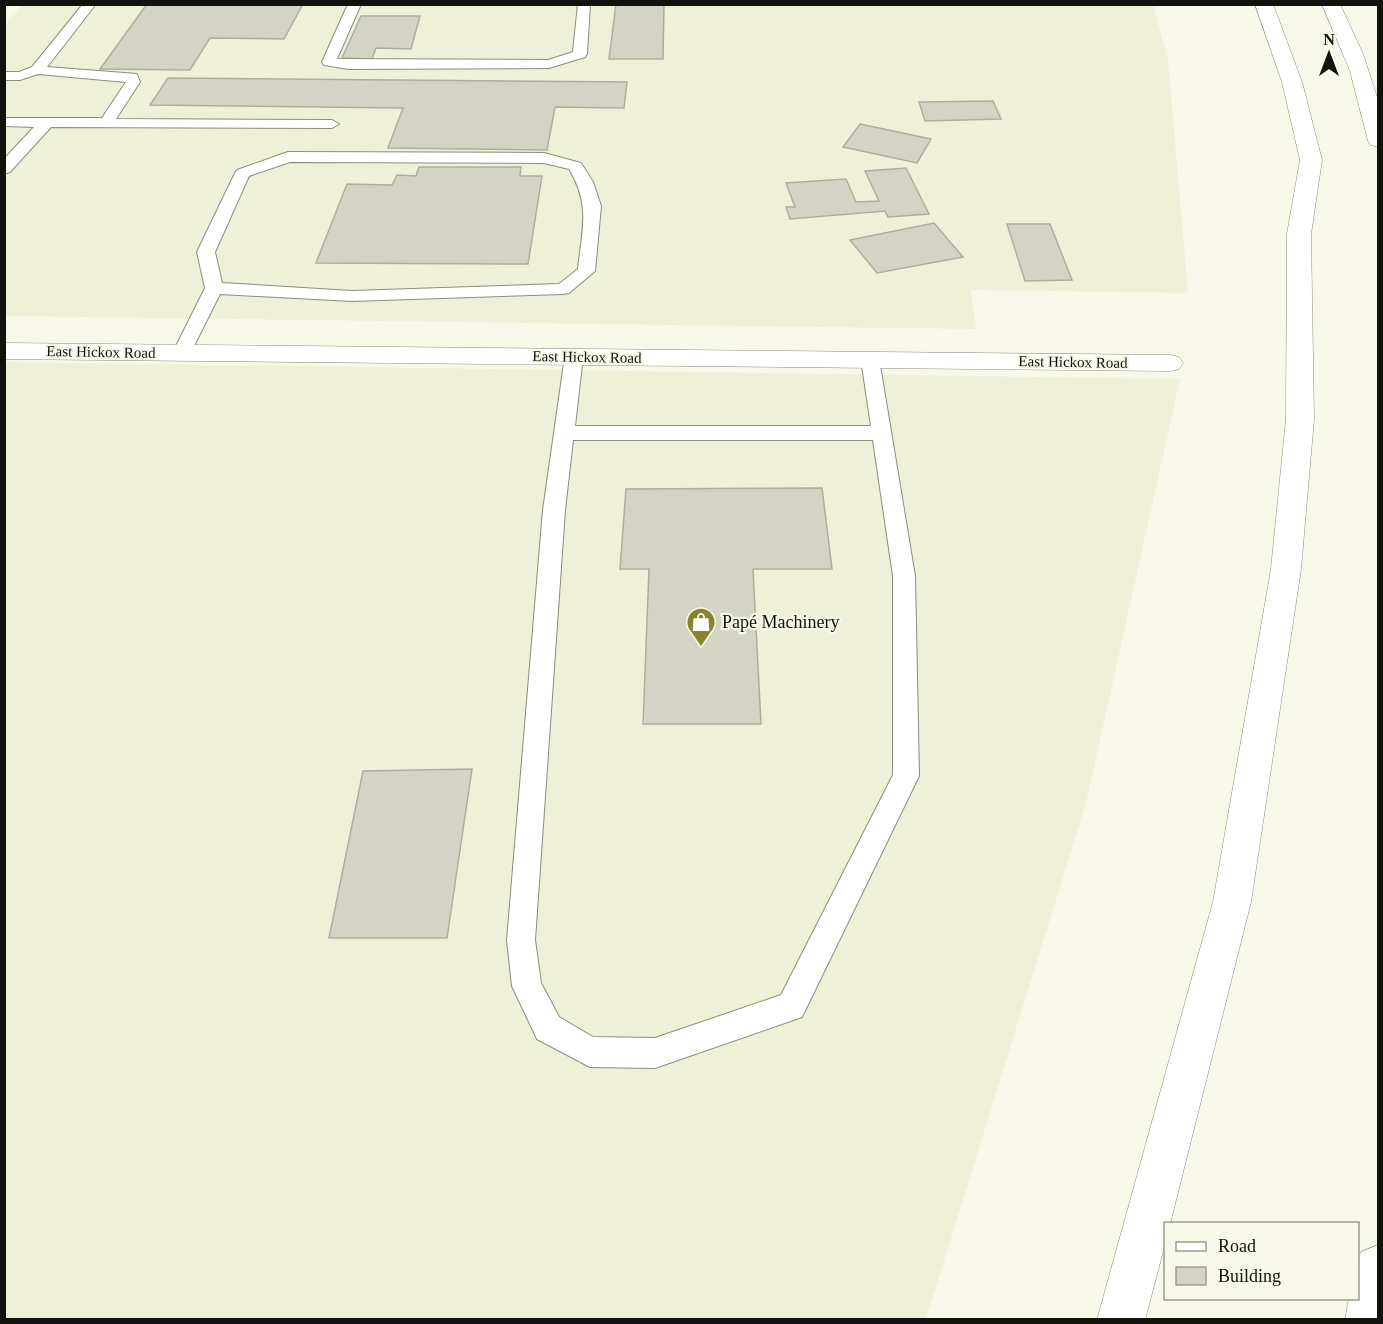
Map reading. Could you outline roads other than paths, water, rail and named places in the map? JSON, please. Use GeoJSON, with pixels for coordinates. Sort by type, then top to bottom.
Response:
{"type":"FeatureCollection","features":[{"type":"Feature","properties":{"kind":"main road"},"geometry":{"type":"LineString","coordinates":[[1121,1320],[1232,902],[1286,569],[1300,419],[1299,234],[1311,160],[1292,82],[1264,4]]}},
{"type":"Feature","properties":{"kind":"main road"},"geometry":{"type":"LineString","coordinates":[[1331,4],[1348,37],[1364,77],[1378,141]]}},
{"type":"Feature","properties":{"kind":"main road","name":"East Hickox Road"},"geometry":{"type":"LineString","coordinates":[[4,351],[1170,363]]}},
{"type":"Feature","properties":{"kind":"main road"},"geometry":{"type":"LineString","coordinates":[[1369,1320],[1378,1269]]}},
{"type":"Feature","properties":{"kind":"lane"},"geometry":{"type":"LineString","coordinates":[[37,70],[90,4]]}},
{"type":"Feature","properties":{"kind":"lane"},"geometry":{"type":"LineString","coordinates":[[355,4],[329,62],[349,65],[549,64],[580,54],[584,4]]}},
{"type":"Feature","properties":{"kind":"lane"},"geometry":{"type":"LineString","coordinates":[[4,76],[20,76],[37,70],[132,77],[133,82],[106,123]]}},
{"type":"Feature","properties":{"kind":"lane"},"geometry":{"type":"LineString","coordinates":[[4,122],[332,124]]}},
{"type":"Feature","properties":{"kind":"lane"},"geometry":{"type":"LineString","coordinates":[[4,169],[46,123]]}},
{"type":"Feature","properties":{"kind":"lane"},"geometry":{"type":"LineString","coordinates":[[182,352],[214,288],[206,252],[243,173],[288,157],[544,158],[575,166],[585,182],[592,206],[586,271],[563,289],[352,296],[214,288]]}},
{"type":"Feature","properties":{"kind":"lane"},"geometry":{"type":"LineString","coordinates":[[574,356],[553,522],[521,940],[527,986],[548,1028],[590,1052],[655,1053],[791,1006],[906,776],[904,576],[870,359]]}},
{"type":"Feature","properties":{"kind":"lane"},"geometry":{"type":"LineString","coordinates":[[564,433],[882,433]]}},
{"type":"Feature","properties":{"kind":"place","name":"Papé Machinery"},"geometry":{"type":"Point","coordinates":[701,648]}}]}
